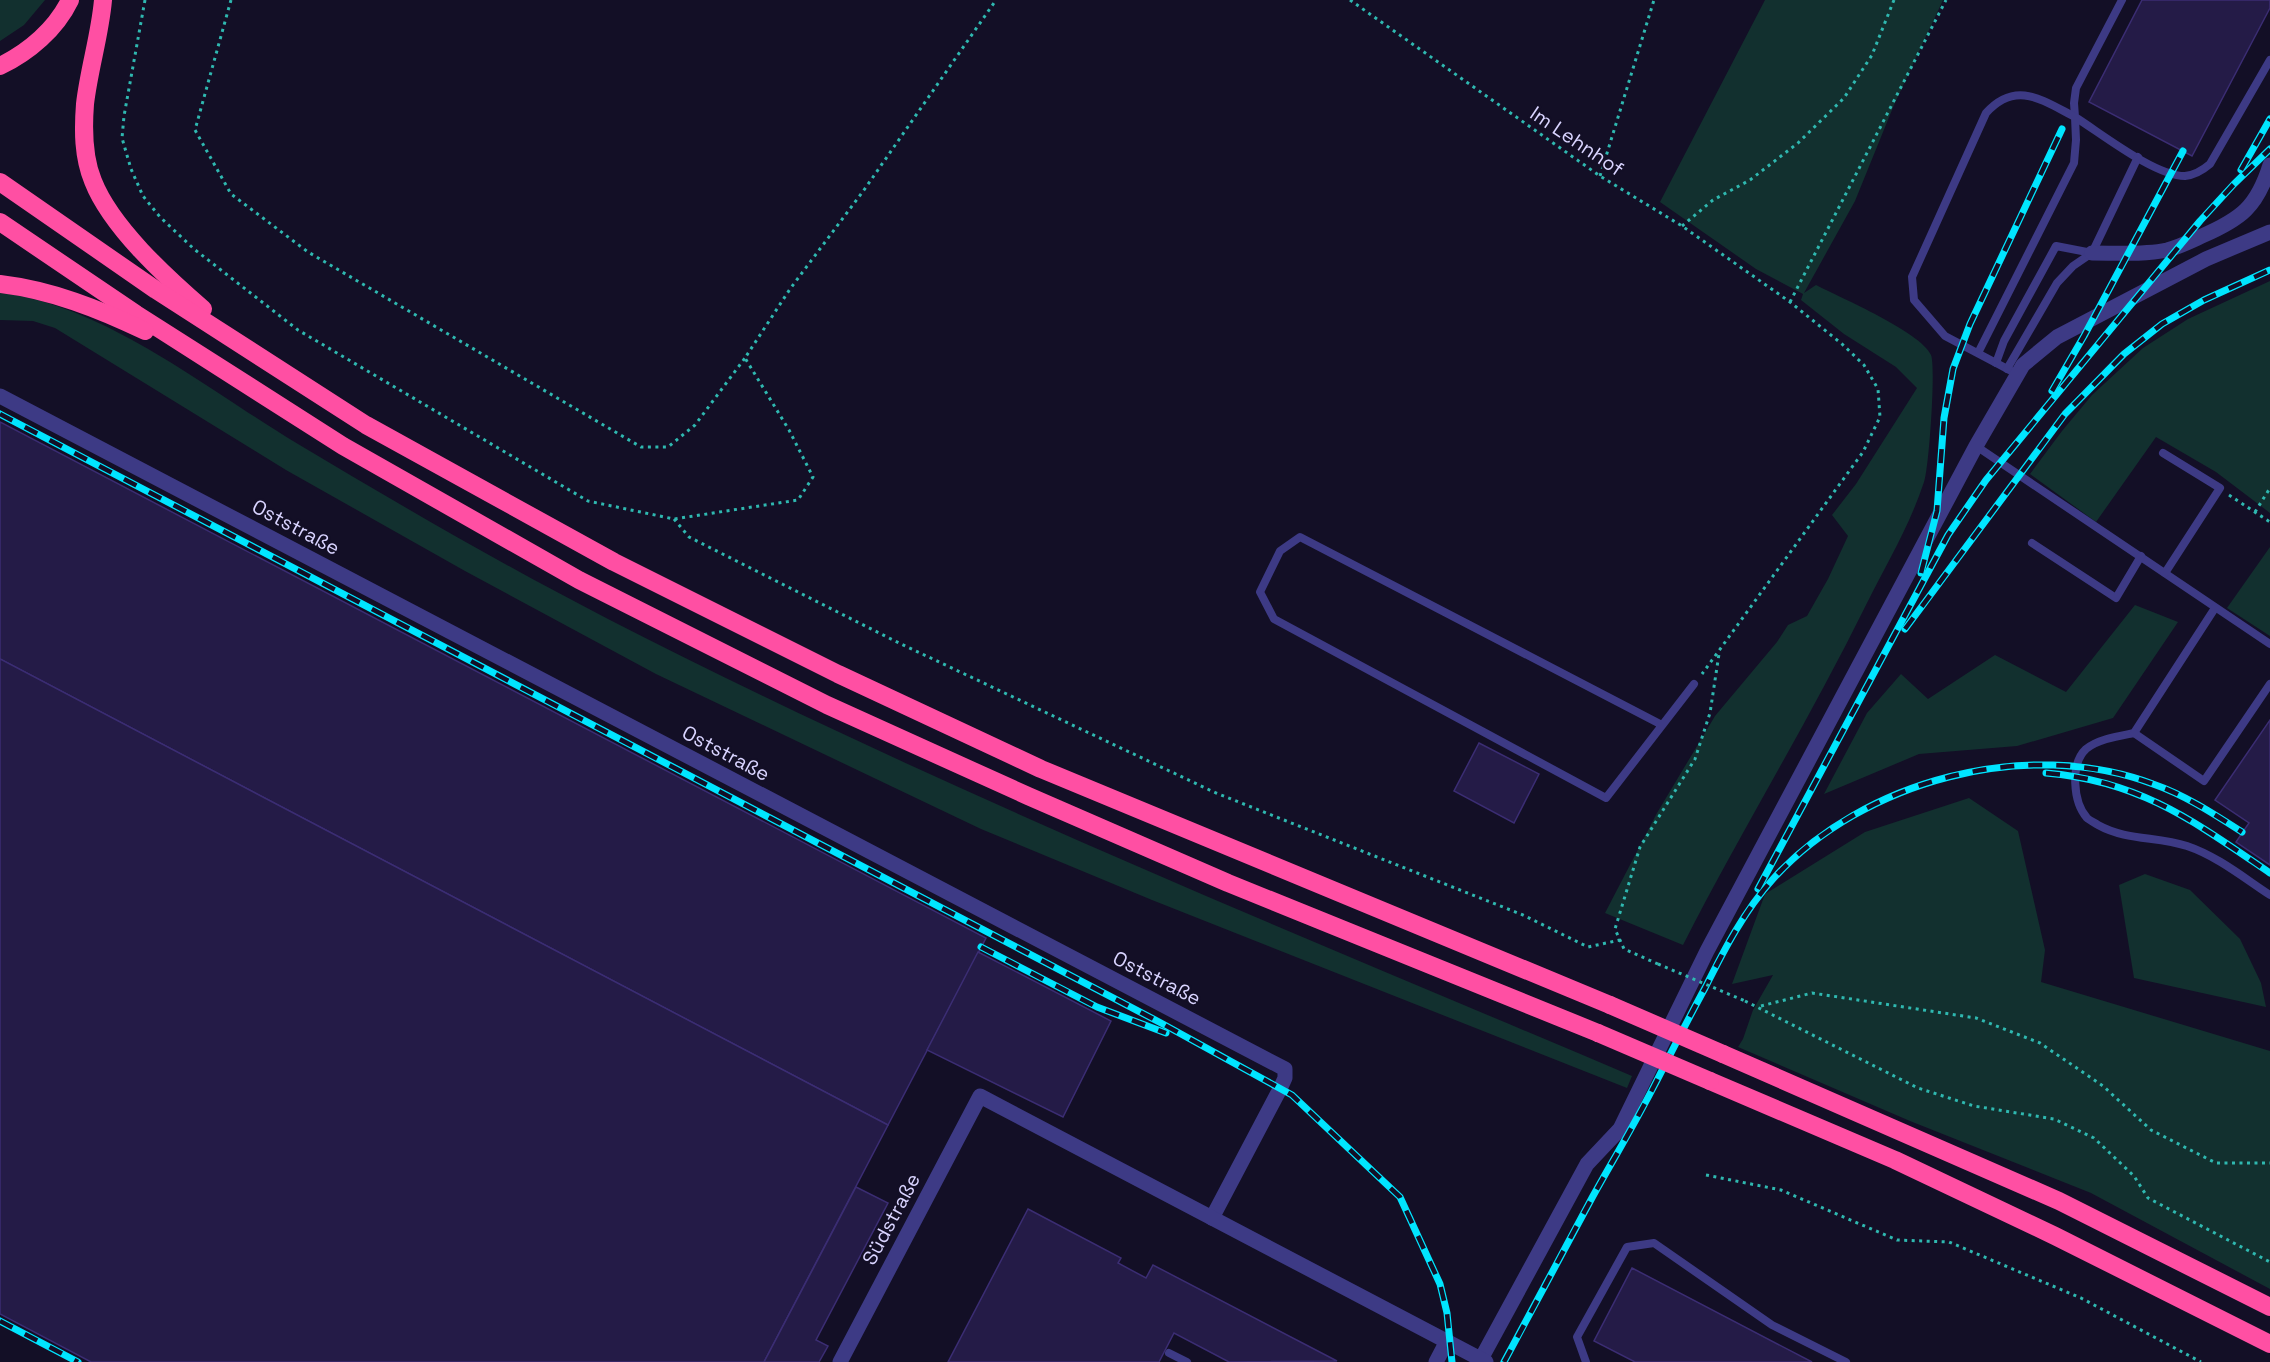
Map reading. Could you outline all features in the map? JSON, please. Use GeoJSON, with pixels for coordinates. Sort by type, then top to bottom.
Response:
{"type":"FeatureCollection","features":[{"type":"Feature","properties":{"kind":"highway"},"geometry":{"type":"LineString","coordinates":[[0,66],[34,45],[52,26],[70,0]]}},
{"type":"Feature","properties":{"kind":"highway"},"geometry":{"type":"LineString","coordinates":[[103,0],[85,105],[84,146],[93,181],[117,220],[145,254],[247,348]]}},
{"type":"Feature","properties":{"kind":"highway"},"geometry":{"type":"LineString","coordinates":[[0,182],[156,290],[376,430],[614,562],[838,674],[1041,769],[1610,1005],[2059,1201],[2270,1307]]}},
{"type":"Feature","properties":{"kind":"highway"},"geometry":{"type":"LineString","coordinates":[[0,222],[212,364],[343,446],[531,554],[827,705],[1228,883],[1598,1033],[1905,1165],[2065,1241],[2270,1344]]}},
{"type":"Feature","properties":{"kind":"highway"},"geometry":{"type":"LineString","coordinates":[[0,284],[21,286],[59,296],[106,313],[212,364]]}},
{"type":"Feature","properties":{"kind":"street"},"geometry":{"type":"LineString","coordinates":[[2092,253],[2127,254],[2170,249],[2222,227],[2239,218],[2257,197],[2270,165]]}},
{"type":"Feature","properties":{"kind":"street"},"geometry":{"type":"LineString","coordinates":[[1212,1218],[1483,1361],[1587,1164],[1620,1129],[1707,951],[1976,446],[2012,371],[2023,365],[2057,337],[2206,259],[2270,232]]}},
{"type":"Feature","properties":{"kind":"street","name":"Oststraße"},"geometry":{"type":"LineString","coordinates":[[0,396],[1285,1069],[1285,1078],[1280,1089],[1212,1218]]}},
{"type":"Feature","properties":{"kind":"street","name":"Südstraße"},"geometry":{"type":"LineString","coordinates":[[840,1362],[980,1096],[1212,1218]]}},
{"type":"Feature","properties":{"kind":"street"},"geometry":{"type":"LineString","coordinates":[[1436,1362],[1447,1341]]}},
{"type":"Feature","properties":{"kind":"lane"},"geometry":{"type":"LineString","coordinates":[[1978,353],[2074,163],[2076,88],[2122,0]]}},
{"type":"Feature","properties":{"kind":"lane"},"geometry":{"type":"LineString","coordinates":[[2138,157],[2092,253],[2073,266],[2057,283],[2012,371],[1945,336],[1914,300],[1912,277],[1986,113],[1996,102],[2010,95],[2025,95],[2040,99],[2075,117],[2138,157],[2170,174],[2187,176],[2201,172],[2210,164],[2270,60]]}},
{"type":"Feature","properties":{"kind":"lane"},"geometry":{"type":"LineString","coordinates":[[1996,363],[2004,341],[2056,246],[2092,253]]}},
{"type":"Feature","properties":{"kind":"lane"},"geometry":{"type":"LineString","coordinates":[[1976,446],[2270,644]]}},
{"type":"Feature","properties":{"kind":"lane"},"geometry":{"type":"LineString","coordinates":[[2163,453],[2220,488],[2165,573]]}},
{"type":"Feature","properties":{"kind":"lane"},"geometry":{"type":"LineString","coordinates":[[1662,725],[1300,537],[1280,551],[1260,592],[1274,619],[1606,798],[1694,684]]}},
{"type":"Feature","properties":{"kind":"lane"},"geometry":{"type":"LineString","coordinates":[[2032,543],[2116,598],[2141,556]]}},
{"type":"Feature","properties":{"kind":"lane"},"geometry":{"type":"LineString","coordinates":[[2215,608],[2134,733],[2107,739],[2086,750],[2075,774],[2076,798],[2087,818],[2106,829],[2132,838],[2187,846],[2213,857],[2270,895]]}},
{"type":"Feature","properties":{"kind":"lane"},"geometry":{"type":"LineString","coordinates":[[2134,733],[2204,782],[2270,684]]}},
{"type":"Feature","properties":{"kind":"lane"},"geometry":{"type":"LineString","coordinates":[[1586,1362],[1577,1337],[1628,1247],[1654,1243],[1772,1325],[1846,1362]]}},
{"type":"Feature","properties":{"kind":"lane"},"geometry":{"type":"LineString","coordinates":[[1169,1353],[1187,1362]]}},
{"type":"Feature","properties":{"kind":"path"},"geometry":{"type":"LineString","coordinates":[[145,0],[122,138],[131,169],[143,196],[160,217],[194,249],[298,330],[328,348],[588,501],[674,519],[798,500],[813,477],[789,430],[745,358]]}},
{"type":"Feature","properties":{"kind":"path"},"geometry":{"type":"LineString","coordinates":[[231,0],[195,130],[231,194],[308,252],[641,447],[668,447],[695,426],[745,358],[790,289],[870,182],[996,0]]}},
{"type":"Feature","properties":{"kind":"path","name":"Im Lehnhof"},"geometry":{"type":"LineString","coordinates":[[1350,0],[1600,176],[1682,226],[1790,302],[1864,365],[1878,389],[1880,417],[1863,452],[1720,653],[1694,684]]}},
{"type":"Feature","properties":{"kind":"path"},"geometry":{"type":"LineString","coordinates":[[1600,176],[1654,0]]}},
{"type":"Feature","properties":{"kind":"path"},"geometry":{"type":"LineString","coordinates":[[1682,226],[1713,200],[1758,174],[1798,142],[1844,98],[1872,55],[1894,0]]}},
{"type":"Feature","properties":{"kind":"path"},"geometry":{"type":"LineString","coordinates":[[1790,302],[1946,0]]}},
{"type":"Feature","properties":{"kind":"path"},"geometry":{"type":"LineString","coordinates":[[2220,488],[2270,522]]}},
{"type":"Feature","properties":{"kind":"path"},"geometry":{"type":"LineString","coordinates":[[2255,512],[2270,488]]}},
{"type":"Feature","properties":{"kind":"path"},"geometry":{"type":"LineString","coordinates":[[674,519],[689,537],[899,642],[1216,794],[1351,845],[1523,915],[1588,947],[1620,940]]}},
{"type":"Feature","properties":{"kind":"path"},"geometry":{"type":"LineString","coordinates":[[1720,653],[1710,713],[1695,759],[1640,847],[1615,929],[1624,949],[1760,1007],[1918,1088],[1974,1106],[2054,1119],[2094,1138],[2134,1176],[2148,1198],[2270,1262]]}},
{"type":"Feature","properties":{"kind":"path"},"geometry":{"type":"LineString","coordinates":[[1760,1007],[1812,993],[1976,1018],[2040,1043],[2103,1086],[2151,1130],[2216,1163],[2270,1163]]}},
{"type":"Feature","properties":{"kind":"path"},"geometry":{"type":"LineString","coordinates":[[1706,1174],[1781,1190],[1897,1240],[1949,1242],[2081,1298],[2201,1362]]}},
{"type":"Feature","properties":{"kind":"green space"},"geometry":{"type":"Polygon","coordinates":[[[0,0],[45,0],[24,25],[0,41],[0,0]]]}},
{"type":"Feature","properties":{"kind":"green space"},"geometry":{"type":"Polygon","coordinates":[[[1765,0],[1943,0],[1894,105],[1855,201],[1804,293],[1816,285],[1897,326],[1924,346],[1931,355],[1932,363],[1930,439],[1924,482],[1905,529],[1822,691],[1683,945],[1605,913],[1657,813],[1715,716],[1777,642],[1788,625],[1807,616],[1828,579],[1848,536],[1832,515],[1856,484],[1917,388],[1896,367],[1844,334],[1801,300],[1803,294],[1756,269],[1660,202],[1765,0]]]}},
{"type":"Feature","properties":{"kind":"green space"},"geometry":{"type":"Polygon","coordinates":[[[2270,281],[2270,513],[2216,472],[2156,437],[2096,522],[2030,474],[2092,395],[2143,348],[2188,319],[2270,281]]]}},
{"type":"Feature","properties":{"kind":"green space"},"geometry":{"type":"Polygon","coordinates":[[[0,293],[39,300],[78,314],[117,332],[155,353],[298,444],[452,534],[608,619],[733,682],[1116,857],[1632,1076],[1627,1088],[1152,900],[981,829],[656,674],[465,571],[286,470],[55,328],[33,321],[0,320],[0,293]]]}},
{"type":"Feature","properties":{"kind":"green space"},"geometry":{"type":"Polygon","coordinates":[[[2270,547],[2270,636],[2227,608],[2270,547]]]}},
{"type":"Feature","properties":{"kind":"green space"},"geometry":{"type":"Polygon","coordinates":[[[2135,605],[2178,622],[2113,718],[2017,746],[1919,754],[1824,794],[1867,713],[1901,674],[1928,699],[1995,655],[2066,692],[2135,605]]]}},
{"type":"Feature","properties":{"kind":"green space"},"geometry":{"type":"Polygon","coordinates":[[[1969,798],[2018,831],[2045,950],[2041,982],[2270,1051],[2270,1289],[2091,1193],[1910,1121],[1738,1047],[1753,1010],[1773,975],[1732,984],[1765,894],[1865,832],[1969,798]]]}},
{"type":"Feature","properties":{"kind":"green space"},"geometry":{"type":"Polygon","coordinates":[[[2145,874],[2190,890],[2240,939],[2261,983],[2266,1007],[2134,978],[2119,885],[2145,874]]]}},
{"type":"Feature","properties":{"kind":"building"},"geometry":{"type":"Polygon","coordinates":[[[2142,0],[2270,0],[2270,8],[2192,156],[2089,102],[2142,0]]]}},
{"type":"Feature","properties":{"kind":"building"},"geometry":{"type":"Polygon","coordinates":[[[0,422],[986,938],[888,1125],[0,659],[0,422]]]}},
{"type":"Feature","properties":{"kind":"building"},"geometry":{"type":"Polygon","coordinates":[[[0,659],[888,1125],[764,1362],[91,1362],[0,1314],[0,659]]]}},
{"type":"Feature","properties":{"kind":"building"},"geometry":{"type":"Polygon","coordinates":[[[2270,720],[2270,865],[2236,842],[2249,823],[2215,800],[2270,720]]]}},
{"type":"Feature","properties":{"kind":"building"},"geometry":{"type":"Polygon","coordinates":[[[1479,743],[1539,774],[1514,823],[1454,791],[1479,743]]]}},
{"type":"Feature","properties":{"kind":"building"},"geometry":{"type":"Polygon","coordinates":[[[978,952],[1111,1021],[1063,1117],[927,1050],[978,952]]]}},
{"type":"Feature","properties":{"kind":"building"},"geometry":{"type":"Polygon","coordinates":[[[856,1187],[888,1203],[816,1340],[828,1346],[819,1362],[764,1362],[856,1187]]]}},
{"type":"Feature","properties":{"kind":"building"},"geometry":{"type":"Polygon","coordinates":[[[1028,1209],[1121,1258],[1118,1263],[1146,1278],[1153,1265],[1337,1361],[1229,1362],[1174,1333],[1159,1362],[948,1362],[1028,1209]]]}},
{"type":"Feature","properties":{"kind":"building"},"geometry":{"type":"Polygon","coordinates":[[[1632,1268],[1812,1362],[1635,1362],[1594,1341],[1632,1268]]]}},
{"type":"Feature","properties":{"kind":"railway"},"geometry":{"type":"LineString","coordinates":[[2241,170],[2270,119]]}},
{"type":"Feature","properties":{"kind":"railway"},"geometry":{"type":"LineString","coordinates":[[1921,573],[1937,511],[1944,418],[1953,369],[1970,324],[2062,129]]}},
{"type":"Feature","properties":{"kind":"railway"},"geometry":{"type":"LineString","coordinates":[[1758,889],[1948,535],[1986,480],[2200,221],[2270,149]]}},
{"type":"Feature","properties":{"kind":"railway"},"geometry":{"type":"LineString","coordinates":[[2052,391],[2183,151]]}},
{"type":"Feature","properties":{"kind":"railway"},"geometry":{"type":"LineString","coordinates":[[1905,629],[2065,414],[2124,354],[2162,324],[2204,300],[2270,270]]}},
{"type":"Feature","properties":{"kind":"railway"},"geometry":{"type":"LineString","coordinates":[[0,414],[1161,1023],[1292,1095],[1400,1197],[1440,1284],[1447,1313],[1452,1362]]}},
{"type":"Feature","properties":{"kind":"railway"},"geometry":{"type":"LineString","coordinates":[[1504,1362],[1646,1102],[1735,931],[1773,879],[1810,845],[1853,816],[1900,793],[1950,777],[2001,767],[2053,765],[2104,771],[2165,788],[2188,799],[2242,832]]}},
{"type":"Feature","properties":{"kind":"railway"},"geometry":{"type":"LineString","coordinates":[[2046,773],[2111,785],[2166,807],[2217,837],[2270,873]]}},
{"type":"Feature","properties":{"kind":"railway"},"geometry":{"type":"LineString","coordinates":[[981,947],[1097,1007],[1166,1033]]}},
{"type":"Feature","properties":{"kind":"railway"},"geometry":{"type":"LineString","coordinates":[[0,1321],[78,1362]]}}]}
